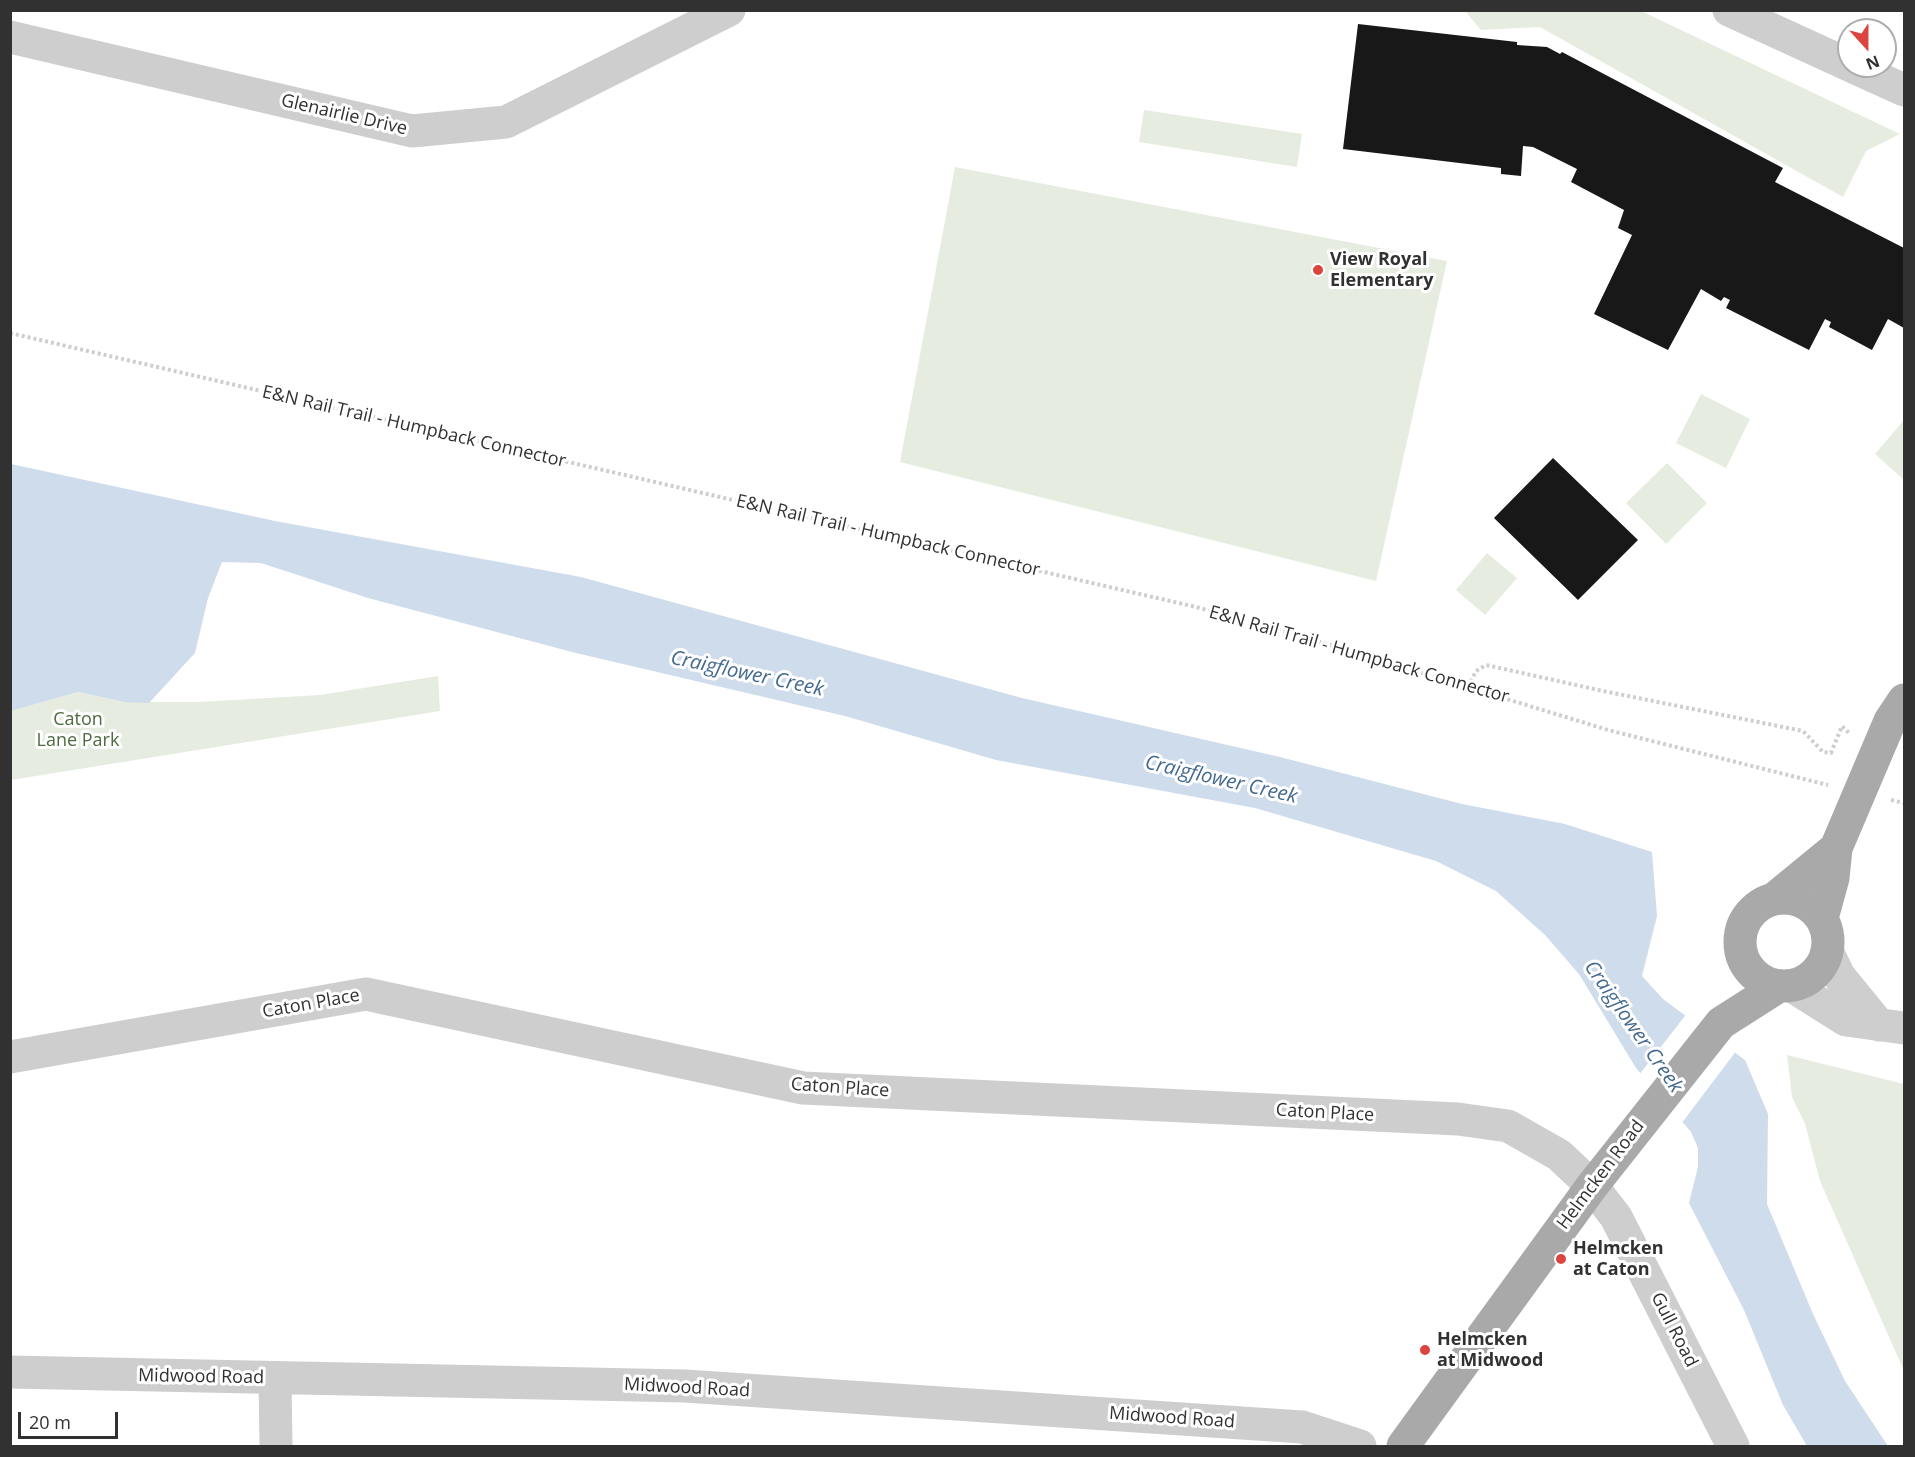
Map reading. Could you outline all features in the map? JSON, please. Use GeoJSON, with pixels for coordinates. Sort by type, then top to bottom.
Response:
{"type":"FeatureCollection","features":[{"type":"Feature","properties":{"kind":"main road"},"geometry":{"type":"LineString","coordinates":[[1822,918],[1833,878],[1836,848],[1873,757],[1890,721],[1905,700]]}},
{"type":"Feature","properties":{"kind":"main road"},"geometry":{"type":"LineString","coordinates":[[1775,898],[1793,898],[1810,905],[1822,918],[1828,934],[1827,951],[1821,968],[1808,980],[1785,986],[1760,980],[1746,967],[1739,948],[1740,932],[1747,916],[1759,904],[1775,898],[1836,848]]}},
{"type":"Feature","properties":{"kind":"main road","name":"Helmcken Road"},"geometry":{"type":"LineString","coordinates":[[1721,1023],[1734,981],[1739,948]]}},
{"type":"Feature","properties":{"kind":"main road","name":"Helmcken Road"},"geometry":{"type":"LineString","coordinates":[[1403,1446],[1592,1186],[1647,1113],[1721,1023],[1785,986]]}},
{"type":"Feature","properties":{"kind":"street","name":"Glenairlie Drive"},"geometry":{"type":"LineString","coordinates":[[10,37],[412,131],[506,122],[729,10]]}},
{"type":"Feature","properties":{"kind":"street"},"geometry":{"type":"LineString","coordinates":[[1729,10],[1837,60]]}},
{"type":"Feature","properties":{"kind":"street"},"geometry":{"type":"LineString","coordinates":[[1878,78],[1905,90]]}},
{"type":"Feature","properties":{"kind":"street"},"geometry":{"type":"LineString","coordinates":[[1827,951],[1839,976],[1892,1027]]}},
{"type":"Feature","properties":{"kind":"street"},"geometry":{"type":"LineString","coordinates":[[1785,986],[1846,1020],[1892,1027]]}},
{"type":"Feature","properties":{"kind":"street","name":"Caton Place"},"geometry":{"type":"LineString","coordinates":[[10,1057],[366,994],[803,1088],[1458,1119],[1508,1126],[1559,1155],[1592,1186]]}},
{"type":"Feature","properties":{"kind":"street","name":"Gull Road"},"geometry":{"type":"LineString","coordinates":[[1592,1186],[1616,1217],[1733,1446]]}},
{"type":"Feature","properties":{"kind":"street","name":"Midwood Road"},"geometry":{"type":"LineString","coordinates":[[10,1372],[686,1386],[1302,1427],[1360,1446]]}},
{"type":"Feature","properties":{"kind":"street"},"geometry":{"type":"LineString","coordinates":[[275,1379],[276,1446]]}},
{"type":"Feature","properties":{"kind":"path","name":"E&N Rail Trail - Humpback Connector"},"geometry":{"type":"LineString","coordinates":[[10,333],[1196,607],[1301,636],[1608,730],[1757,769]]}},
{"type":"Feature","properties":{"kind":"path"},"geometry":{"type":"LineString","coordinates":[[1468,687],[1476,671],[1486,665],[1506,668],[1603,691],[1803,731],[1823,752],[1831,753],[1842,726],[1873,757]]}},
{"type":"Feature","properties":{"kind":"green space"},"geometry":{"type":"Polygon","coordinates":[[[1465,11],[1641,11],[1900,134],[1866,151],[1843,197],[1540,27],[1481,30],[1465,11]]]}},
{"type":"Feature","properties":{"kind":"green space"},"geometry":{"type":"Polygon","coordinates":[[[1144,110],[1302,134],[1297,167],[1139,142],[1144,110]]]}},
{"type":"Feature","properties":{"kind":"green space"},"geometry":{"type":"Polygon","coordinates":[[[955,167],[1447,261],[1376,581],[900,462],[955,167]]]}},
{"type":"Feature","properties":{"kind":"green space"},"geometry":{"type":"Polygon","coordinates":[[[1701,394],[1750,419],[1726,468],[1676,443],[1701,394]]]}},
{"type":"Feature","properties":{"kind":"green space"},"geometry":{"type":"Polygon","coordinates":[[[1904,420],[1904,480],[1875,454],[1904,420]]]}},
{"type":"Feature","properties":{"kind":"green space"},"geometry":{"type":"Polygon","coordinates":[[[1667,463],[1707,503],[1666,544],[1626,503],[1667,463]]]}},
{"type":"Feature","properties":{"kind":"green space"},"geometry":{"type":"Polygon","coordinates":[[[1487,553],[1517,578],[1485,615],[1456,590],[1487,553]]]}},
{"type":"Feature","properties":{"kind":"green space","name":"Caton Lane Park"},"geometry":{"type":"Polygon","coordinates":[[[438,676],[440,711],[11,780],[11,711],[78,692],[124,702],[199,702],[320,695],[438,676]]]}},
{"type":"Feature","properties":{"kind":"green space"},"geometry":{"type":"Polygon","coordinates":[[[1787,1055],[1904,1084],[1904,1371],[1820,1181],[1805,1124],[1792,1097],[1787,1055]]]}},
{"type":"Feature","properties":{"kind":"water","name":"Craigflower Creek"},"geometry":{"type":"Polygon","coordinates":[[[11,464],[275,521],[581,577],[1022,698],[1280,757],[1462,804],[1565,824],[1652,852],[1657,916],[1642,976],[1663,999],[1745,1060],[1768,1114],[1767,1204],[1813,1314],[1845,1381],[1888,1446],[1807,1446],[1783,1405],[1744,1310],[1689,1203],[1698,1167],[1698,1148],[1691,1132],[1636,1068],[1579,974],[1545,935],[1496,891],[1436,861],[1255,808],[996,760],[845,716],[576,653],[368,598],[261,563],[222,562],[208,598],[195,653],[149,703],[124,702],[78,692],[11,711],[11,464]]]}},
{"type":"Feature","properties":{"kind":"pier"},"geometry":{"type":"Polygon","coordinates":[[[1688,1012],[1737,1050],[1681,1124],[1639,1075],[1688,1012]]]}},
{"type":"Feature","properties":{"kind":"building"},"geometry":{"type":"Polygon","coordinates":[[[1358,24],[1517,42],[1517,45],[1547,47],[1560,54],[1562,52],[1783,168],[1775,182],[1904,248],[1904,328],[1888,319],[1872,350],[1829,327],[1831,322],[1825,319],[1809,350],[1726,308],[1730,300],[1724,297],[1721,301],[1701,289],[1668,350],[1594,314],[1632,235],[1618,228],[1624,210],[1571,182],[1577,169],[1533,147],[1523,146],[1521,176],[1501,174],[1501,168],[1343,149],[1358,24]]]}},
{"type":"Feature","properties":{"kind":"building"},"geometry":{"type":"Polygon","coordinates":[[[1553,458],[1638,540],[1578,600],[1494,518],[1553,458]]]}},
{"type":"Feature","properties":{"kind":"place","name":"View Royal Elementary"},"geometry":{"type":"Point","coordinates":[1318,270]}},
{"type":"Feature","properties":{"kind":"place","name":"Helmcken at Caton"},"geometry":{"type":"Point","coordinates":[1561,1259]}},
{"type":"Feature","properties":{"kind":"place","name":"Helmcken at Midwood"},"geometry":{"type":"Point","coordinates":[1425,1350]}}]}
